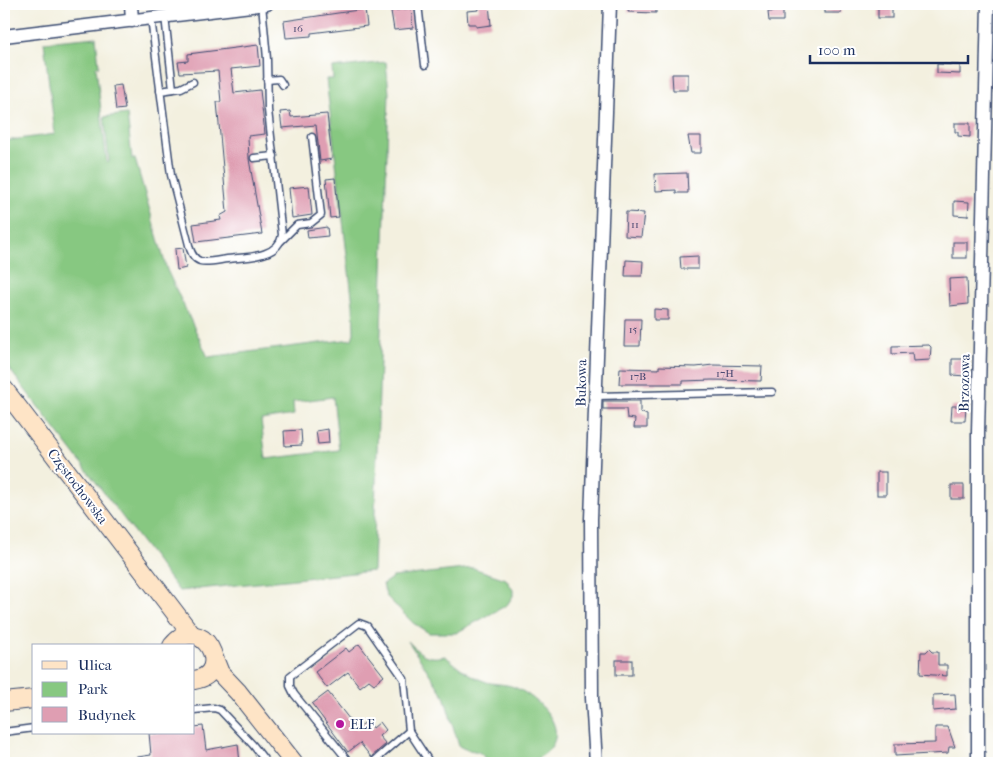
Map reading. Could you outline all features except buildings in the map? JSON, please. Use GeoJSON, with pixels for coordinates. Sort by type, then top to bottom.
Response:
{"type":"FeatureCollection","features":[{"type":"Feature","properties":{"kind":"main road","name":"Częstochowska"},"geometry":{"type":"LineString","coordinates":[[4,388],[154,584],[180,641]]}},
{"type":"Feature","properties":{"kind":"main road"},"geometry":{"type":"LineString","coordinates":[[180,641],[205,640],[212,651],[220,673],[294,763]]}},
{"type":"Feature","properties":{"kind":"main road"},"geometry":{"type":"LineString","coordinates":[[196,680],[209,671],[214,658]]}},
{"type":"Feature","properties":{"kind":"main road"},"geometry":{"type":"LineString","coordinates":[[196,680],[221,688],[249,706]]}},
{"type":"Feature","properties":{"kind":"main road"},"geometry":{"type":"LineString","coordinates":[[4,702],[32,699]]}},
{"type":"Feature","properties":{"kind":"street"},"geometry":{"type":"LineString","coordinates":[[131,4],[132,20]]}},
{"type":"Feature","properties":{"kind":"street"},"geometry":{"type":"LineString","coordinates":[[4,36],[266,4]]}},
{"type":"Feature","properties":{"kind":"street","name":"Bukowa"},"geometry":{"type":"LineString","coordinates":[[596,763],[592,698],[591,519],[610,4]]}},
{"type":"Feature","properties":{"kind":"street","name":"Brzozowa"},"geometry":{"type":"LineString","coordinates":[[978,763],[978,433],[988,4]]}},
{"type":"Feature","properties":{"kind":"lane"},"geometry":{"type":"LineString","coordinates":[[262,4],[267,80],[281,221],[281,241]]}},
{"type":"Feature","properties":{"kind":"lane"},"geometry":{"type":"LineString","coordinates":[[418,4],[425,65]]}},
{"type":"Feature","properties":{"kind":"lane"},"geometry":{"type":"LineString","coordinates":[[165,16],[173,89]]}},
{"type":"Feature","properties":{"kind":"lane"},"geometry":{"type":"LineString","coordinates":[[150,18],[171,175],[192,255],[203,262],[256,256],[271,251],[297,225]]}},
{"type":"Feature","properties":{"kind":"lane"},"geometry":{"type":"LineString","coordinates":[[267,80],[279,79],[283,85]]}},
{"type":"Feature","properties":{"kind":"lane"},"geometry":{"type":"LineString","coordinates":[[160,91],[193,82]]}},
{"type":"Feature","properties":{"kind":"lane"},"geometry":{"type":"LineString","coordinates":[[281,221],[297,225],[316,221],[322,212],[312,137]]}},
{"type":"Feature","properties":{"kind":"lane"},"geometry":{"type":"LineString","coordinates":[[254,158],[274,156]]}},
{"type":"Feature","properties":{"kind":"lane"},"geometry":{"type":"LineString","coordinates":[[596,396],[772,392]]}},
{"type":"Feature","properties":{"kind":"lane"},"geometry":{"type":"LineString","coordinates":[[350,763],[294,694],[290,686],[290,676],[359,623],[367,626],[402,676],[409,730],[430,763]]}},
{"type":"Feature","properties":{"kind":"lane"},"geometry":{"type":"LineString","coordinates":[[195,710],[214,708],[220,710],[267,763]]}},
{"type":"Feature","properties":{"kind":"lane"},"geometry":{"type":"LineString","coordinates":[[4,732],[32,728]]}},
{"type":"Feature","properties":{"kind":"lane"},"geometry":{"type":"LineString","coordinates":[[372,763],[409,730]]}},
{"type":"Feature","properties":{"kind":"green space"},"geometry":{"type":"Polygon","coordinates":[[[96,37],[99,66],[96,67],[107,163],[109,162],[104,117],[127,114],[132,159],[135,159],[167,270],[208,357],[352,339],[354,333],[353,305],[326,79],[333,79],[332,68],[386,62],[389,93],[373,571],[179,591],[4,362],[4,141],[55,134],[44,42],[96,37]],[[333,397],[293,402],[294,415],[261,420],[266,459],[339,450],[333,397]]]}},
{"type":"Feature","properties":{"kind":"green space"},"geometry":{"type":"Polygon","coordinates":[[[473,568],[506,579],[513,590],[513,596],[507,605],[456,633],[429,633],[413,623],[386,596],[383,584],[393,577],[473,568]]]}},
{"type":"Feature","properties":{"kind":"green space"},"geometry":{"type":"Polygon","coordinates":[[[408,641],[424,655],[433,657],[445,656],[479,679],[514,687],[529,696],[551,718],[556,735],[553,744],[540,757],[523,762],[505,763],[487,763],[478,752],[459,746],[444,696],[408,641]]]}},
{"type":"Feature","properties":{"kind":"place","name":"ELF"},"geometry":{"type":"Point","coordinates":[340,724]}}]}
